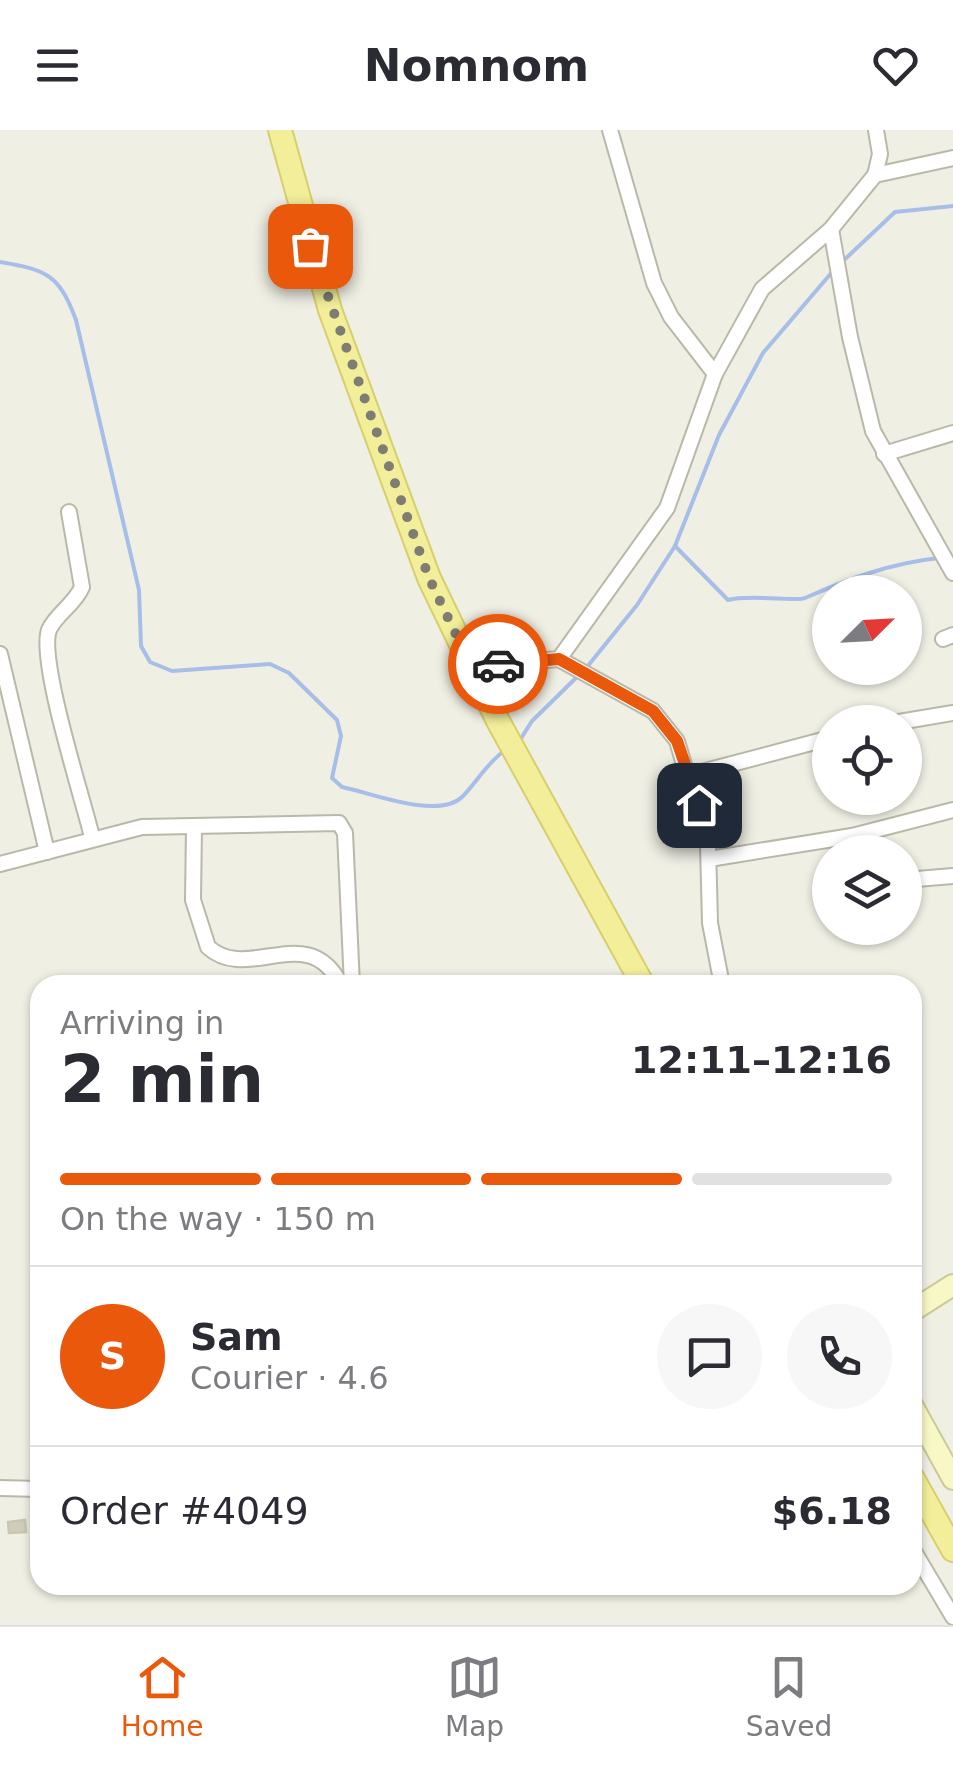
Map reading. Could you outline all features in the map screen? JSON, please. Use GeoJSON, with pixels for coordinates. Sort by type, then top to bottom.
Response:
{"type":"FeatureCollection","features":[{"type":"Feature","properties":{"kind":"main road"},"geometry":{"type":"LineString","coordinates":[[280,130],[330,310],[429,578],[498,721],[637,975]]}},
{"type":"Feature","properties":{"kind":"main road"},"geometry":{"type":"LineString","coordinates":[[922,1494],[953,1550]]}},
{"type":"Feature","properties":{"kind":"street"},"geometry":{"type":"LineString","coordinates":[[610,130],[654,283],[671,317],[715,374]]}},
{"type":"Feature","properties":{"kind":"street"},"geometry":{"type":"LineString","coordinates":[[559,659],[667,508],[715,374],[762,288],[831,229],[876,175],[880,154],[876,130]]}},
{"type":"Feature","properties":{"kind":"street"},"geometry":{"type":"LineString","coordinates":[[876,175],[953,158]]}},
{"type":"Feature","properties":{"kind":"street"},"geometry":{"type":"LineString","coordinates":[[831,229],[838,278],[873,431],[953,573]]}},
{"type":"Feature","properties":{"kind":"street"},"geometry":{"type":"LineString","coordinates":[[884,454],[953,433]]}},
{"type":"Feature","properties":{"kind":"street"},"geometry":{"type":"LineString","coordinates":[[68,512],[82,587],[49,628],[49,660],[92,837]]}},
{"type":"Feature","properties":{"kind":"street"},"geometry":{"type":"LineString","coordinates":[[0,654],[46,852]]}},
{"type":"Feature","properties":{"kind":"street"},"geometry":{"type":"LineString","coordinates":[[471,666],[559,659],[653,711],[666,724],[690,776],[709,859],[710,923],[720,975]]}},
{"type":"Feature","properties":{"kind":"street"},"geometry":{"type":"LineString","coordinates":[[922,718],[953,713]]}},
{"type":"Feature","properties":{"kind":"street"},"geometry":{"type":"LineString","coordinates":[[690,776],[812,743]]}},
{"type":"Feature","properties":{"kind":"street"},"geometry":{"type":"LineString","coordinates":[[856,835],[953,810]]}},
{"type":"Feature","properties":{"kind":"street"},"geometry":{"type":"LineString","coordinates":[[0,864],[142,826],[342,824],[351,975]]}},
{"type":"Feature","properties":{"kind":"street"},"geometry":{"type":"LineString","coordinates":[[194,827],[193,900],[208,947],[231,959],[311,956],[328,964],[335,975]]}},
{"type":"Feature","properties":{"kind":"street"},"geometry":{"type":"LineString","coordinates":[[709,859],[812,842]]}},
{"type":"Feature","properties":{"kind":"street"},"geometry":{"type":"LineString","coordinates":[[922,879],[952,878]]}},
{"type":"Feature","properties":{"kind":"street"},"geometry":{"type":"LineString","coordinates":[[922,1305],[953,1285]]}},
{"type":"Feature","properties":{"kind":"street"},"geometry":{"type":"LineString","coordinates":[[922,1423],[953,1479]]}},
{"type":"Feature","properties":{"kind":"street"},"geometry":{"type":"LineString","coordinates":[[0,1488],[30,1489]]}},
{"type":"Feature","properties":{"kind":"street"},"geometry":{"type":"LineString","coordinates":[[922,1565],[953,1617]]}},
{"type":"Feature","properties":{"kind":"building"},"geometry":{"type":"Polygon","coordinates":[[[25,1520],[26,1532],[9,1533],[8,1522],[25,1520]]]}},
{"type":"Feature","properties":{"kind":"waterway"},"geometry":{"type":"LineString","coordinates":[[843,261],[895,212],[953,206]]}},
{"type":"Feature","properties":{"kind":"waterway"},"geometry":{"type":"LineString","coordinates":[[0,262],[50,277],[64,293],[76,320],[139,590],[141,646],[150,662],[172,671],[270,664],[289,673],[337,720],[341,736],[332,778],[342,787],[387,799],[421,806],[451,803],[462,797],[504,751]]}},
{"type":"Feature","properties":{"kind":"waterway"},"geometry":{"type":"LineString","coordinates":[[587,667],[637,605],[675,546],[719,435],[763,353],[833,271]]}},
{"type":"Feature","properties":{"kind":"waterway"},"geometry":{"type":"LineString","coordinates":[[675,546],[728,600],[800,599],[870,573],[939,558]]}},
{"type":"Feature","properties":{"kind":"waterway"},"geometry":{"type":"LineString","coordinates":[[520,740],[532,721],[580,674]]}},
{"type":"Feature","properties":{"kind":"way so far"},"geometry":{"type":"LineString","coordinates":[[310,246],[429,578],[471,666],[498,664]]}},
{"type":"Feature","properties":{"kind":"route"},"geometry":{"type":"LineString","coordinates":[[498,664],[559,659],[653,711],[677,741],[699,805]]}}]}
